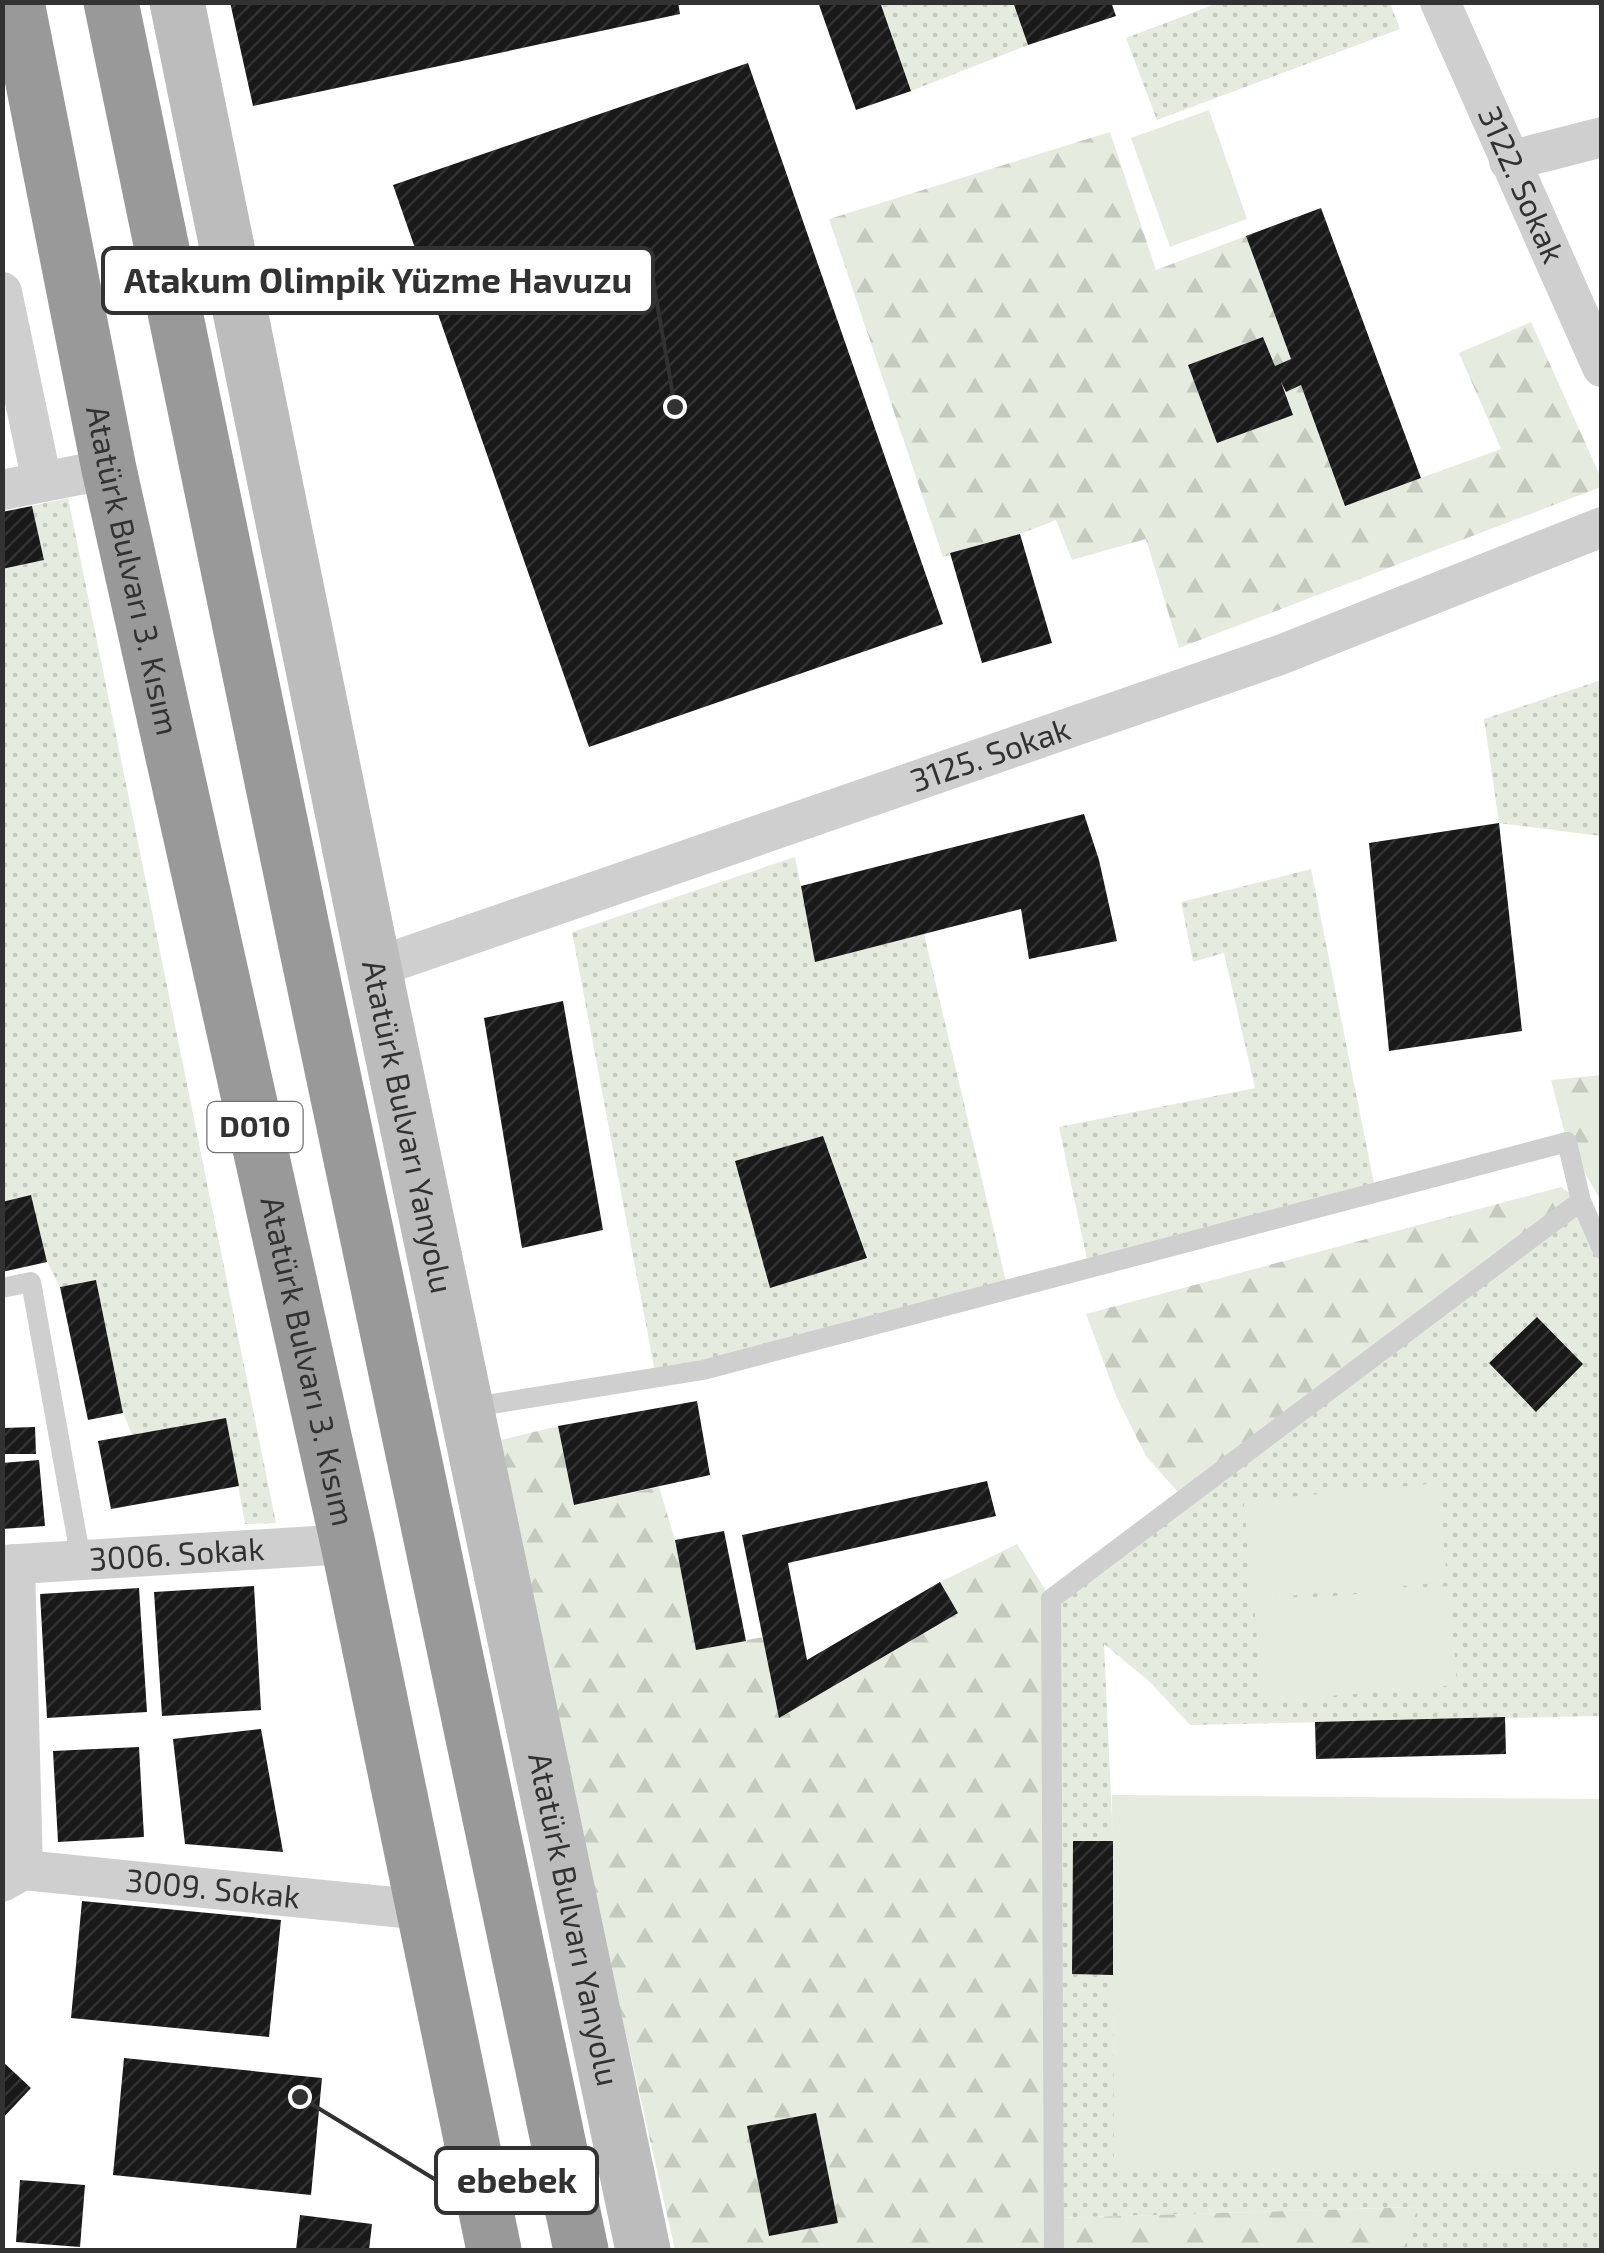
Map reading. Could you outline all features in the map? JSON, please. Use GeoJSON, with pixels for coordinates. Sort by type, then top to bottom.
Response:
{"type":"FeatureCollection","features":[{"type":"Feature","properties":{"kind":"highway","name":"Atatürk Bulvarı 3. Kısım"},"geometry":{"type":"LineString","coordinates":[[17,2],[110,468],[348,1544],[494,2250]]}},
{"type":"Feature","properties":{"kind":"highway","name":"D010"},"geometry":{"type":"LineString","coordinates":[[111,2],[580,2250]]}},
{"type":"Feature","properties":{"kind":"main road","name":"Atatürk Bulvarı Yanyolu"},"geometry":{"type":"LineString","coordinates":[[177,2],[642,2250]]}},
{"type":"Feature","properties":{"kind":"street","name":"3122. Sokak"},"geometry":{"type":"LineString","coordinates":[[1440,2],[1602,367]]}},
{"type":"Feature","properties":{"kind":"street"},"geometry":{"type":"LineString","coordinates":[[1510,162],[1602,137]]}},
{"type":"Feature","properties":{"kind":"street"},"geometry":{"type":"LineString","coordinates":[[2,292],[42,482]]}},
{"type":"Feature","properties":{"kind":"street"},"geometry":{"type":"LineString","coordinates":[[2,490],[110,468]]}},
{"type":"Feature","properties":{"kind":"street","name":"3125. Sokak"},"geometry":{"type":"LineString","coordinates":[[374,968],[1280,655],[1602,527]]}},
{"type":"Feature","properties":{"kind":"street","name":"3006. Sokak"},"geometry":{"type":"LineString","coordinates":[[9,1564],[348,1544]]}},
{"type":"Feature","properties":{"kind":"street"},"geometry":{"type":"LineString","coordinates":[[9,1564],[13,1876]]}},
{"type":"Feature","properties":{"kind":"street","name":"3009. Sokak"},"geometry":{"type":"LineString","coordinates":[[13,1876],[424,1910]]}},
{"type":"Feature","properties":{"kind":"lane"},"geometry":{"type":"LineString","coordinates":[[465,1408],[703,1370],[1567,1142],[1581,1201],[1602,1249]]}},
{"type":"Feature","properties":{"kind":"lane"},"geometry":{"type":"LineString","coordinates":[[1054,2250],[1051,1598],[1581,1201]]}},
{"type":"Feature","properties":{"kind":"lane"},"geometry":{"type":"LineString","coordinates":[[2,1288],[31,1282],[81,1560]]}},
{"type":"Feature","properties":{"kind":"green space"},"geometry":{"type":"Polygon","coordinates":[[[880,3],[1013,3],[1028,45],[911,91],[880,3]]]}},
{"type":"Feature","properties":{"kind":"green space"},"geometry":{"type":"Polygon","coordinates":[[[1218,3],[1390,3],[1400,29],[1157,120],[1126,38],[1218,3]]]}},
{"type":"Feature","properties":{"kind":"green space"},"geometry":{"type":"Polygon","coordinates":[[[1209,110],[1247,219],[1170,247],[1131,138],[1209,110]]]}},
{"type":"Feature","properties":{"kind":"green space"},"geometry":{"type":"Polygon","coordinates":[[[1110,132],[1156,270],[1246,236],[1291,359],[1275,366],[1263,337],[1217,443],[1292,415],[1286,392],[1301,385],[1346,505],[1501,449],[1459,353],[1531,322],[1601,478],[1601,487],[1179,648],[1146,539],[1072,560],[1056,520],[943,557],[829,219],[1110,132]]]}},
{"type":"Feature","properties":{"kind":"green space"},"geometry":{"type":"Polygon","coordinates":[[[68,498],[276,1523],[245,1524],[226,1418],[132,1435],[123,1413],[96,1280],[60,1287],[47,1262],[3,1202],[2,569],[44,560],[32,506],[68,498]]]}},
{"type":"Feature","properties":{"kind":"green space"},"geometry":{"type":"Polygon","coordinates":[[[1601,680],[1601,836],[1499,823],[1484,719],[1601,680]]]}},
{"type":"Feature","properties":{"kind":"green space"},"geometry":{"type":"Polygon","coordinates":[[[795,857],[816,961],[924,934],[1008,1290],[656,1378],[572,932],[795,857]]]}},
{"type":"Feature","properties":{"kind":"green space"},"geometry":{"type":"Polygon","coordinates":[[[1311,869],[1376,1193],[1089,1269],[1059,1127],[1255,1088],[1224,953],[1193,962],[1181,902],[1311,869]]]}},
{"type":"Feature","properties":{"kind":"green space"},"geometry":{"type":"Polygon","coordinates":[[[1601,1075],[1601,1201],[1567,1142],[1551,1080],[1601,1075]]]}},
{"type":"Feature","properties":{"kind":"green space"},"geometry":{"type":"Polygon","coordinates":[[[1561,1187],[1581,1201],[1184,1499],[1146,1456],[1116,1396],[1086,1314],[1561,1187]]]}},
{"type":"Feature","properties":{"kind":"green space"},"geometry":{"type":"Polygon","coordinates":[[[1581,1201],[1602,1249],[1601,1716],[1190,1725],[1150,1682],[1104,1644],[1113,1841],[1073,1841],[1072,1973],[1113,1975],[1115,2170],[1601,2173],[1601,2250],[1403,2250],[1417,2207],[1054,2218],[1051,1599],[1581,1201]]]}},
{"type":"Feature","properties":{"kind":"green space"},"geometry":{"type":"Polygon","coordinates":[[[558,1426],[575,1505],[659,1487],[675,1540],[696,1649],[764,1637],[780,1717],[940,1582],[1017,1544],[1051,1599],[1054,2218],[1418,2207],[1403,2250],[675,2250],[497,1441],[558,1426]]]}},
{"type":"Feature","properties":{"kind":"green space"},"geometry":{"type":"Polygon","coordinates":[[[1439,1483],[1447,1582],[1252,1599],[1244,1501],[1439,1483]]]}},
{"type":"Feature","properties":{"kind":"green space"},"geometry":{"type":"Polygon","coordinates":[[[1449,1586],[1457,1685],[1262,1702],[1254,1603],[1449,1586]]]}},
{"type":"Feature","properties":{"kind":"green space"},"geometry":{"type":"Polygon","coordinates":[[[1112,1795],[1601,1799],[1601,2173],[1114,2171],[1112,1795]]]}},
{"type":"Feature","properties":{"kind":"building"},"geometry":{"type":"Polygon","coordinates":[[[230,2],[678,2],[680,14],[253,106],[230,2]]]}},
{"type":"Feature","properties":{"kind":"building"},"geometry":{"type":"Polygon","coordinates":[[[818,2],[880,2],[911,91],[856,110],[818,2]]]}},
{"type":"Feature","properties":{"kind":"building"},"geometry":{"type":"Polygon","coordinates":[[[1013,2],[1111,2],[1116,16],[1028,45],[1013,2]]]}},
{"type":"Feature","properties":{"kind":"building"},"geometry":{"type":"Polygon","coordinates":[[[748,63],[943,624],[589,747],[393,185],[748,63]]]}},
{"type":"Feature","properties":{"kind":"building"},"geometry":{"type":"Polygon","coordinates":[[[1321,208],[1421,478],[1345,506],[1301,385],[1286,392],[1281,382],[1293,415],[1217,443],[1188,365],[1263,337],[1275,366],[1291,359],[1246,236],[1321,208]]]}},
{"type":"Feature","properties":{"kind":"building"},"geometry":{"type":"Polygon","coordinates":[[[32,506],[44,560],[2,569],[2,512],[32,506]]]}},
{"type":"Feature","properties":{"kind":"building"},"geometry":{"type":"Polygon","coordinates":[[[1020,534],[1052,643],[982,663],[950,553],[1020,534]]]}},
{"type":"Feature","properties":{"kind":"building"},"geometry":{"type":"Polygon","coordinates":[[[1084,814],[1117,941],[1029,959],[1021,909],[815,962],[801,886],[1084,814]]]}},
{"type":"Feature","properties":{"kind":"building"},"geometry":{"type":"Polygon","coordinates":[[[1499,823],[1522,1031],[1389,1051],[1369,843],[1499,823]]]}},
{"type":"Feature","properties":{"kind":"building"},"geometry":{"type":"Polygon","coordinates":[[[563,1001],[603,1230],[522,1248],[484,1018],[563,1001]]]}},
{"type":"Feature","properties":{"kind":"building"},"geometry":{"type":"Polygon","coordinates":[[[823,1136],[867,1258],[770,1288],[735,1161],[823,1136]]]}},
{"type":"Feature","properties":{"kind":"building"},"geometry":{"type":"Polygon","coordinates":[[[31,1195],[47,1262],[2,1272],[2,1202],[31,1195]]]}},
{"type":"Feature","properties":{"kind":"building"},"geometry":{"type":"Polygon","coordinates":[[[96,1280],[123,1413],[88,1420],[60,1287],[96,1280]]]}},
{"type":"Feature","properties":{"kind":"building"},"geometry":{"type":"Polygon","coordinates":[[[1537,1317],[1583,1364],[1536,1412],[1489,1363],[1537,1317]]]}},
{"type":"Feature","properties":{"kind":"building"},"geometry":{"type":"Polygon","coordinates":[[[697,1401],[710,1475],[574,1505],[558,1426],[697,1401]]]}},
{"type":"Feature","properties":{"kind":"building"},"geometry":{"type":"Polygon","coordinates":[[[226,1418],[239,1486],[111,1509],[98,1441],[226,1418]]]}},
{"type":"Feature","properties":{"kind":"building"},"geometry":{"type":"Polygon","coordinates":[[[35,1427],[36,1454],[2,1454],[2,1428],[35,1427]]]}},
{"type":"Feature","properties":{"kind":"building"},"geometry":{"type":"Polygon","coordinates":[[[39,1460],[45,1526],[2,1529],[2,1463],[39,1460]]]}},
{"type":"Feature","properties":{"kind":"building"},"geometry":{"type":"Polygon","coordinates":[[[987,1481],[996,1516],[788,1563],[807,1660],[940,1582],[958,1613],[779,1718],[742,1535],[987,1481]]]}},
{"type":"Feature","properties":{"kind":"building"},"geometry":{"type":"Polygon","coordinates":[[[724,1531],[746,1641],[696,1650],[675,1540],[724,1531]]]}},
{"type":"Feature","properties":{"kind":"building"},"geometry":{"type":"Polygon","coordinates":[[[254,1586],[261,1710],[162,1716],[154,1592],[254,1586]]]}},
{"type":"Feature","properties":{"kind":"building"},"geometry":{"type":"Polygon","coordinates":[[[139,1588],[147,1712],[47,1718],[40,1594],[139,1588]]]}},
{"type":"Feature","properties":{"kind":"building"},"geometry":{"type":"Polygon","coordinates":[[[1505,1717],[1506,1754],[1316,1759],[1315,1722],[1505,1717]]]}},
{"type":"Feature","properties":{"kind":"building"},"geometry":{"type":"Polygon","coordinates":[[[261,1729],[283,1852],[185,1844],[173,1739],[261,1729]]]}},
{"type":"Feature","properties":{"kind":"building"},"geometry":{"type":"Polygon","coordinates":[[[139,1747],[144,1837],[58,1842],[53,1751],[139,1747]]]}},
{"type":"Feature","properties":{"kind":"building"},"geometry":{"type":"Polygon","coordinates":[[[1073,1841],[1113,1841],[1113,1975],[1072,1974],[1073,1841]]]}},
{"type":"Feature","properties":{"kind":"building"},"geometry":{"type":"Polygon","coordinates":[[[82,1901],[281,1920],[269,2037],[71,2018],[82,1901]]]}},
{"type":"Feature","properties":{"kind":"building"},"geometry":{"type":"Polygon","coordinates":[[[124,2058],[322,2078],[311,2195],[113,2175],[124,2058]]]}},
{"type":"Feature","properties":{"kind":"building"},"geometry":{"type":"Polygon","coordinates":[[[2,2061],[31,2088],[2,2119],[2,2061]]]}},
{"type":"Feature","properties":{"kind":"building"},"geometry":{"type":"Polygon","coordinates":[[[816,2113],[838,2223],[769,2236],[747,2126],[816,2113]]]}},
{"type":"Feature","properties":{"kind":"building"},"geometry":{"type":"Polygon","coordinates":[[[20,2180],[85,2185],[80,2247],[16,2242],[20,2180]]]}},
{"type":"Feature","properties":{"kind":"building"},"geometry":{"type":"Polygon","coordinates":[[[300,2215],[372,2224],[369,2250],[296,2250],[300,2215]]]}},
{"type":"Feature","properties":{"kind":"place","name":"Atakum Olimpik Yüzme Havuzu"},"geometry":{"type":"Point","coordinates":[675,407]}},
{"type":"Feature","properties":{"kind":"place","name":"ebebek"},"geometry":{"type":"Point","coordinates":[300,2097]}}]}
